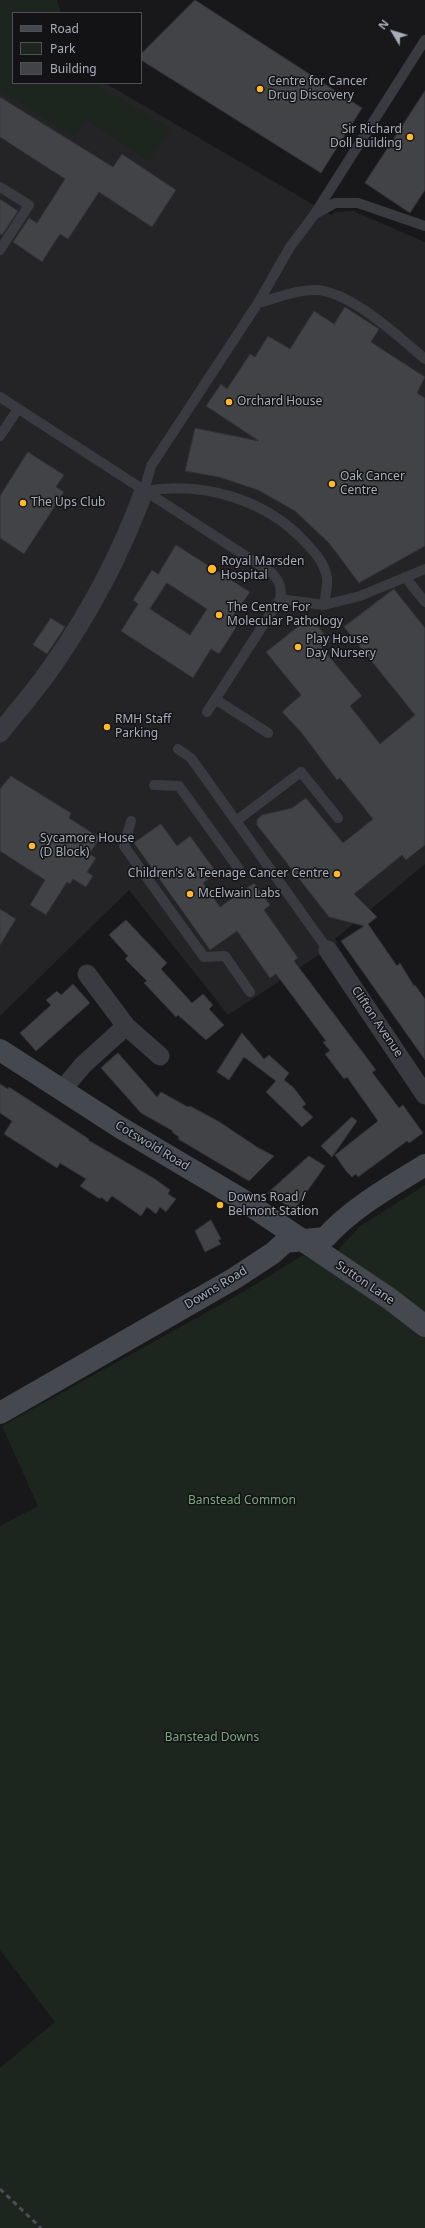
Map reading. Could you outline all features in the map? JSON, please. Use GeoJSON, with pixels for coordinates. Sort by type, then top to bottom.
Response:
{"type":"FeatureCollection","features":[{"type":"Feature","properties":{"kind":"main road","name":"Cotswold Road"},"geometry":{"type":"LineString","coordinates":[[0,1050],[121,1128],[241,1199],[304,1241]]}},
{"type":"Feature","properties":{"kind":"main road","name":"Downs Road"},"geometry":{"type":"LineString","coordinates":[[0,1413],[235,1278],[273,1253],[285,1242],[325,1238],[340,1222],[358,1208],[425,1165]]}},
{"type":"Feature","properties":{"kind":"main road","name":"Sutton Lane"},"geometry":{"type":"LineString","coordinates":[[304,1241],[390,1299],[425,1326]]}},
{"type":"Feature","properties":{"kind":"street"},"geometry":{"type":"LineString","coordinates":[[0,733],[50,669],[75,630],[129,531],[144,491]]}},
{"type":"Feature","properties":{"kind":"street","name":"Clifton Avenue"},"geometry":{"type":"LineString","coordinates":[[328,950],[425,1094]]}},
{"type":"Feature","properties":{"kind":"street"},"geometry":{"type":"LineString","coordinates":[[87,974],[126,1026],[160,1056]]}},
{"type":"Feature","properties":{"kind":"street"},"geometry":{"type":"LineString","coordinates":[[62,1090],[83,1065],[126,1026]]}},
{"type":"Feature","properties":{"kind":"lane"},"geometry":{"type":"LineString","coordinates":[[144,491],[151,466],[258,303],[290,247],[314,215],[425,40]]}},
{"type":"Feature","properties":{"kind":"lane"},"geometry":{"type":"LineString","coordinates":[[0,187],[29,205],[0,250]]}},
{"type":"Feature","properties":{"kind":"lane"},"geometry":{"type":"LineString","coordinates":[[314,215],[335,203],[358,203],[425,226]]}},
{"type":"Feature","properties":{"kind":"lane"},"geometry":{"type":"LineString","coordinates":[[258,303],[306,290],[329,291],[340,296],[383,324],[425,359]]}},
{"type":"Feature","properties":{"kind":"lane"},"geometry":{"type":"LineString","coordinates":[[0,397],[272,574],[282,589],[280,599],[207,712]]}},
{"type":"Feature","properties":{"kind":"lane"},"geometry":{"type":"LineString","coordinates":[[0,436],[18,409]]}},
{"type":"Feature","properties":{"kind":"lane"},"geometry":{"type":"LineString","coordinates":[[144,491],[167,487],[194,488],[234,495],[267,512],[296,532],[320,559],[327,578],[324,605]]}},
{"type":"Feature","properties":{"kind":"lane"},"geometry":{"type":"LineString","coordinates":[[280,599],[324,605],[360,596],[425,569]]}},
{"type":"Feature","properties":{"kind":"lane"},"geometry":{"type":"LineString","coordinates":[[405,577],[425,602]]}},
{"type":"Feature","properties":{"kind":"lane"},"geometry":{"type":"LineString","coordinates":[[215,699],[268,733]]}},
{"type":"Feature","properties":{"kind":"lane"},"geometry":{"type":"LineString","coordinates":[[178,749],[191,758],[328,950]]}},
{"type":"Feature","properties":{"kind":"lane"},"geometry":{"type":"LineString","coordinates":[[236,821],[301,772],[338,818]]}},
{"type":"Feature","properties":{"kind":"lane"},"geometry":{"type":"LineString","coordinates":[[154,784],[179,786],[239,869]]}},
{"type":"Feature","properties":{"kind":"lane"},"geometry":{"type":"LineString","coordinates":[[131,821],[124,846],[131,857],[204,957],[225,956],[250,992]]}},
{"type":"Feature","properties":{"kind":"shaded area","name":"Royal Marsden Hospital"},"geometry":{"type":"Polygon","coordinates":[[[0,22],[12,84],[107,84],[331,215],[336,212],[353,211],[425,242],[425,864],[335,939],[337,943],[228,1015],[129,890],[0,1016],[0,22]]]}},
{"type":"Feature","properties":{"kind":"green space"},"geometry":{"type":"Polygon","coordinates":[[[0,0],[57,0],[61,12],[12,12],[12,84],[95,84],[171,128],[149,161],[86,120],[75,137],[0,91],[0,0]]]}},
{"type":"Feature","properties":{"kind":"green space","name":"Banstead Downs"},"geometry":{"type":"Polygon","coordinates":[[[425,1185],[425,2228],[0,2228],[0,2068],[55,2022],[0,1950],[0,1526],[38,1506],[2,1426],[245,1291],[303,1255],[323,1267],[359,1227],[425,1185]]]}},
{"type":"Feature","properties":{"kind":"building","name":"Centre for Cancer Drug Discovery"},"geometry":{"type":"Polygon","coordinates":[[[195,0],[362,108],[321,173],[142,61],[142,53],[195,0]]]}},
{"type":"Feature","properties":{"kind":"building","name":"Sir Richard Doll Building"},"geometry":{"type":"Polygon","coordinates":[[[425,91],[425,190],[410,213],[365,183],[425,91]]]}},
{"type":"Feature","properties":{"kind":"building"},"geometry":{"type":"Polygon","coordinates":[[[0,97],[113,167],[122,154],[176,190],[152,227],[99,192],[68,239],[60,234],[42,262],[13,242],[29,218],[37,223],[65,179],[0,137],[0,97]]]}},
{"type":"Feature","properties":{"kind":"building"},"geometry":{"type":"Polygon","coordinates":[[[0,199],[18,211],[2,235],[0,234],[0,199]]]}},
{"type":"Feature","properties":{"kind":"building"},"geometry":{"type":"Polygon","coordinates":[[[345,307],[379,329],[371,342],[425,377],[417,393],[425,398],[425,546],[359,583],[329,543],[295,511],[258,490],[219,477],[185,471],[195,428],[259,441],[206,406],[221,384],[227,389],[250,354],[255,357],[268,336],[290,349],[314,311],[334,324],[345,307]]]}},
{"type":"Feature","properties":{"kind":"building","name":"The Ups Club"},"geometry":{"type":"Polygon","coordinates":[[[28,452],[64,475],[56,487],[64,492],[24,554],[0,538],[0,496],[28,452]]]}},
{"type":"Feature","properties":{"kind":"building","name":"The Centre For Molecular Pathology"},"geometry":{"type":"Polygon","coordinates":[[[176,545],[250,592],[230,621],[237,626],[219,654],[211,649],[193,678],[121,631],[138,604],[133,600],[152,570],[158,574],[176,545]],[[167,583],[150,609],[190,635],[207,609],[167,583]]]}},
{"type":"Feature","properties":{"kind":"building"},"geometry":{"type":"Polygon","coordinates":[[[394,589],[425,628],[425,845],[406,860],[402,855],[354,894],[377,917],[368,924],[397,966],[400,963],[414,986],[415,985],[425,999],[425,1060],[341,941],[364,926],[329,917],[257,825],[257,820],[262,815],[292,808],[306,798],[343,843],[373,819],[340,778],[337,780],[301,732],[282,712],[301,695],[266,652],[310,617],[330,641],[322,648],[362,696],[350,706],[380,744],[415,715],[344,627],[394,589]]]}},
{"type":"Feature","properties":{"kind":"building"},"geometry":{"type":"Polygon","coordinates":[[[51,618],[65,627],[47,654],[33,645],[51,618]]]}},
{"type":"Feature","properties":{"kind":"building","name":"Sycamore House (D Block)"},"geometry":{"type":"Polygon","coordinates":[[[11,776],[71,813],[69,818],[100,838],[89,854],[96,858],[87,872],[93,876],[86,887],[73,879],[70,884],[67,882],[46,915],[30,905],[45,880],[0,851],[0,789],[11,776]]]}},
{"type":"Feature","properties":{"kind":"building"},"geometry":{"type":"Polygon","coordinates":[[[161,824],[177,846],[190,836],[217,873],[203,883],[220,907],[254,883],[270,905],[264,910],[298,958],[294,961],[376,1070],[372,1072],[399,1108],[403,1105],[423,1133],[409,1143],[407,1141],[358,1177],[356,1174],[352,1177],[346,1171],[335,1155],[378,1121],[347,1077],[344,1079],[325,1054],[330,1051],[323,1042],[326,1041],[276,974],[270,978],[237,931],[210,950],[134,843],[161,824]]]}},
{"type":"Feature","properties":{"kind":"building"},"geometry":{"type":"Polygon","coordinates":[[[0,909],[16,919],[0,945],[0,909]]]}},
{"type":"Feature","properties":{"kind":"building"},"geometry":{"type":"Polygon","coordinates":[[[126,920],[167,963],[161,969],[192,1003],[203,994],[213,1005],[209,1009],[224,1025],[206,1040],[178,1015],[176,1017],[144,983],[147,981],[125,959],[128,956],[109,935],[126,920]]]}},
{"type":"Feature","properties":{"kind":"building"},"geometry":{"type":"Polygon","coordinates":[[[73,984],[90,1003],[36,1051],[20,1033],[51,1005],[46,1000],[57,991],[61,995],[73,984]]]}},
{"type":"Feature","properties":{"kind":"building"},"geometry":{"type":"Polygon","coordinates":[[[242,1033],[264,1059],[269,1055],[289,1073],[284,1080],[293,1087],[306,1104],[302,1107],[313,1117],[302,1127],[266,1092],[276,1081],[244,1057],[229,1080],[217,1072],[242,1033]]]}},
{"type":"Feature","properties":{"kind":"building"},"geometry":{"type":"Polygon","coordinates":[[[118,1053],[157,1097],[161,1092],[188,1107],[190,1106],[218,1121],[257,1147],[274,1156],[249,1181],[178,1139],[179,1137],[172,1132],[173,1131],[141,1113],[101,1068],[118,1053]]]}},
{"type":"Feature","properties":{"kind":"building"},"geometry":{"type":"Polygon","coordinates":[[[0,1084],[8,1089],[9,1087],[89,1139],[88,1140],[155,1179],[170,1190],[168,1194],[176,1199],[166,1212],[160,1207],[156,1214],[147,1207],[141,1216],[112,1196],[107,1202],[101,1197],[100,1199],[80,1186],[86,1179],[60,1163],[57,1168],[4,1134],[12,1121],[0,1113],[0,1084]]]}},
{"type":"Feature","properties":{"kind":"building"},"geometry":{"type":"Polygon","coordinates":[[[352,1117],[357,1121],[332,1157],[321,1146],[352,1117]]]}},
{"type":"Feature","properties":{"kind":"building"},"geometry":{"type":"Polygon","coordinates":[[[309,1156],[325,1166],[294,1210],[268,1193],[309,1156]]]}},
{"type":"Feature","properties":{"kind":"building"},"geometry":{"type":"Polygon","coordinates":[[[211,1220],[221,1239],[218,1240],[221,1244],[205,1252],[195,1231],[211,1220]]]}},
{"type":"Feature","properties":{"kind":"railway"},"geometry":{"type":"LineString","coordinates":[[0,2189],[41,2228]]}},
{"type":"Feature","properties":{"kind":"place","name":"Centre for Cancer Drug Discovery"},"geometry":{"type":"Point","coordinates":[260,89]}},
{"type":"Feature","properties":{"kind":"place","name":"Sir Richard Doll Building"},"geometry":{"type":"Point","coordinates":[410,137]}},
{"type":"Feature","properties":{"kind":"place","name":"Orchard House"},"geometry":{"type":"Point","coordinates":[229,402]}},
{"type":"Feature","properties":{"kind":"place","name":"Oak Cancer Centre"},"geometry":{"type":"Point","coordinates":[332,484]}},
{"type":"Feature","properties":{"kind":"place","name":"The Ups Club"},"geometry":{"type":"Point","coordinates":[23,503]}},
{"type":"Feature","properties":{"kind":"place","name":"Royal Marsden Hospital"},"geometry":{"type":"Point","coordinates":[212,569]}},
{"type":"Feature","properties":{"kind":"place","name":"The Centre For Molecular Pathology"},"geometry":{"type":"Point","coordinates":[219,615]}},
{"type":"Feature","properties":{"kind":"place","name":"Play House Day Nursery"},"geometry":{"type":"Point","coordinates":[298,647]}},
{"type":"Feature","properties":{"kind":"place","name":"RMH Staff Parking"},"geometry":{"type":"Point","coordinates":[107,727]}},
{"type":"Feature","properties":{"kind":"place","name":"Sycamore House (D Block)"},"geometry":{"type":"Point","coordinates":[32,846]}},
{"type":"Feature","properties":{"kind":"place","name":"Children's & Teenage Cancer Centre"},"geometry":{"type":"Point","coordinates":[337,874]}},
{"type":"Feature","properties":{"kind":"place","name":"McElwain Labs"},"geometry":{"type":"Point","coordinates":[190,894]}},
{"type":"Feature","properties":{"kind":"place","name":"Downs Road / Belmont Station"},"geometry":{"type":"Point","coordinates":[220,1205]}},
{"type":"Feature","properties":{"kind":"park label","name":"Banstead Common"},"geometry":{"type":"Point","coordinates":[242,1501]}}]}
